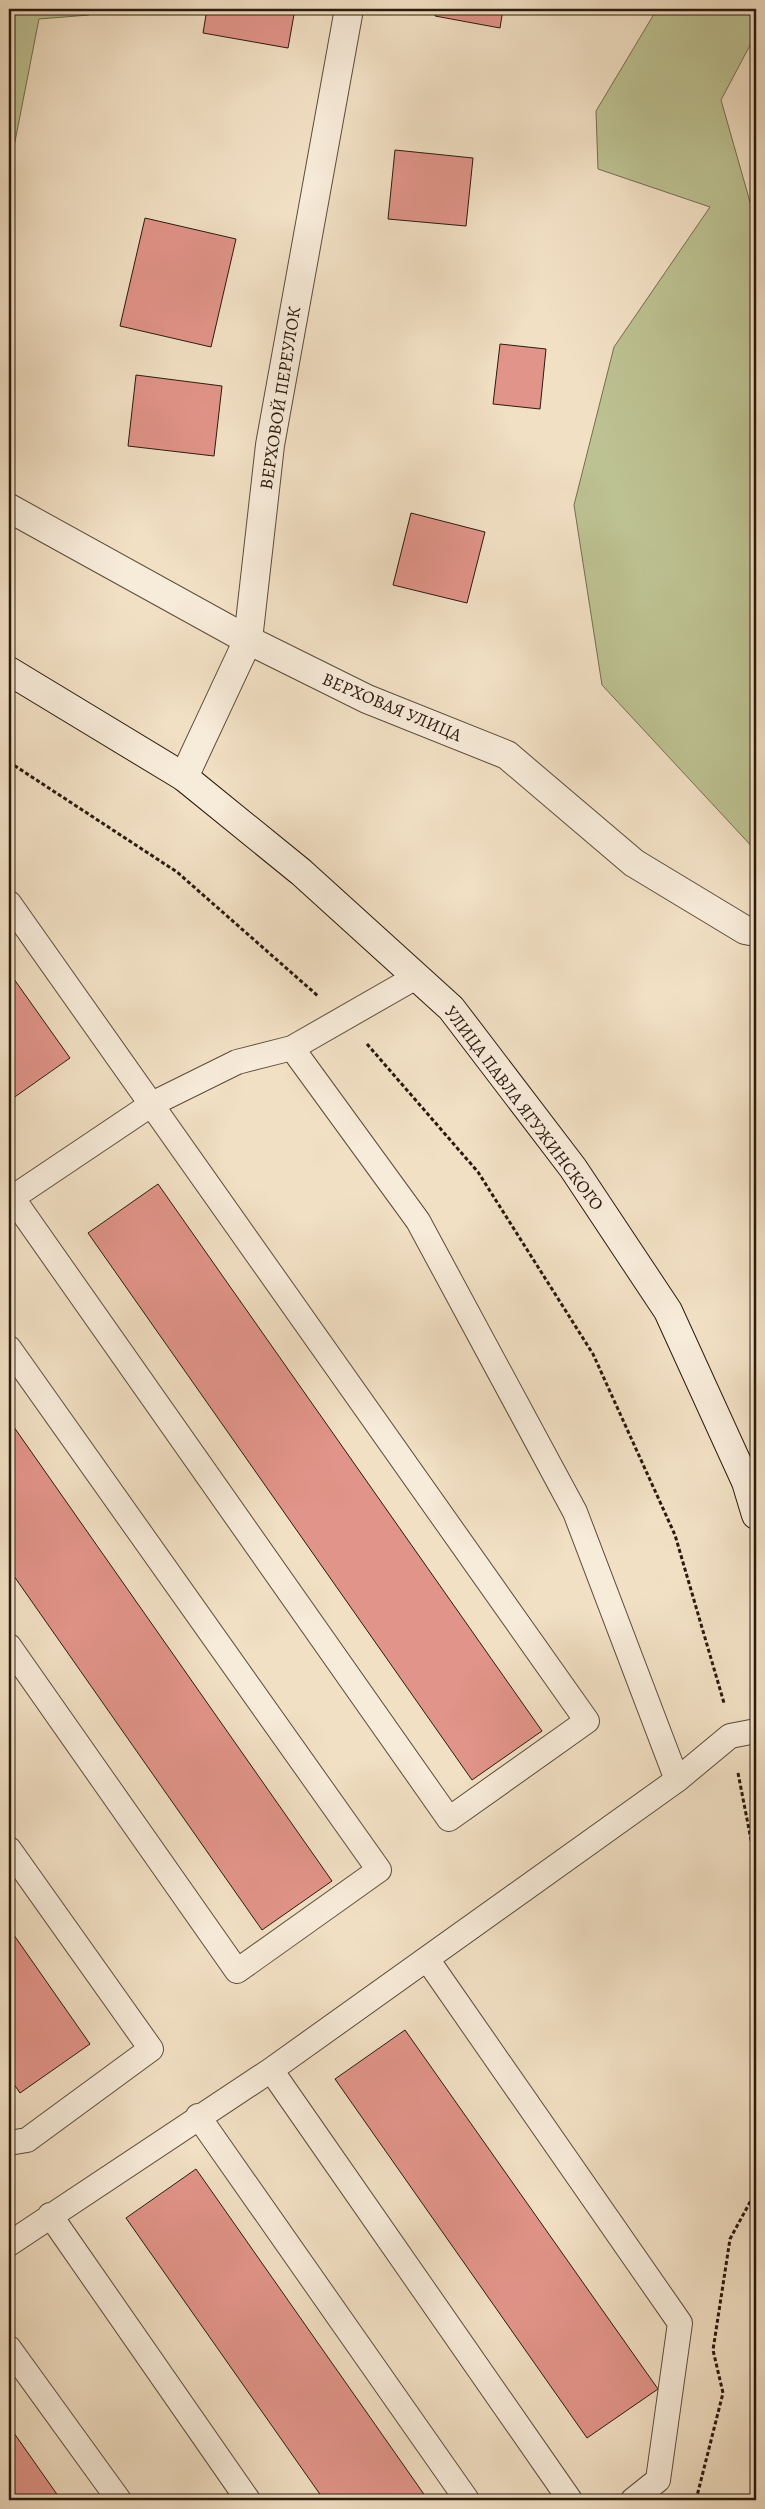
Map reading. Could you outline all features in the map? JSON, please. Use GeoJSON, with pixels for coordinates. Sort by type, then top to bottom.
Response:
{"type":"FeatureCollection","features":[{"type":"Feature","properties":{"kind":"street","name":"ВЕРХОВОЙ ПЕРЕУЛОК"},"geometry":{"type":"LineString","coordinates":[[184,777],[248,640],[270,445],[349,9]]}},
{"type":"Feature","properties":{"kind":"street","name":"ВЕРХОВАЯ УЛИЦА"},"geometry":{"type":"LineString","coordinates":[[9,508],[248,640],[367,699],[508,755],[634,863],[746,930],[756,932]]}},
{"type":"Feature","properties":{"kind":"street","name":"УЛИЦА ПАВЛА ЯГУЖИНСКОГО"},"geometry":{"type":"LineString","coordinates":[[9,671],[184,777],[301,872],[451,1008],[574,1168],[668,1312],[746,1482],[756,1515]]}},
{"type":"Feature","properties":{"kind":"lane"},"geometry":{"type":"LineString","coordinates":[[9,903],[152,1104],[586,1721],[449,1820],[10,1197],[152,1104],[237,1062],[292,1048],[416,977]]}},
{"type":"Feature","properties":{"kind":"lane"},"geometry":{"type":"LineString","coordinates":[[292,1048],[418,1221],[576,1512],[677,1780]]}},
{"type":"Feature","properties":{"kind":"lane"},"geometry":{"type":"LineString","coordinates":[[9,1348],[379,1870],[237,1971],[9,1646]]}},
{"type":"Feature","properties":{"kind":"lane"},"geometry":{"type":"LineString","coordinates":[[9,2244],[198,2116],[271,2070],[677,1780],[730,1736],[756,1731]]}},
{"type":"Feature","properties":{"kind":"lane"},"geometry":{"type":"LineString","coordinates":[[9,1849],[151,2049],[27,2140],[9,2143]]}},
{"type":"Feature","properties":{"kind":"lane"},"geometry":{"type":"LineString","coordinates":[[427,1959],[680,2323],[658,2480],[633,2500]]}},
{"type":"Feature","properties":{"kind":"lane"},"geometry":{"type":"LineString","coordinates":[[271,2070],[570,2500]]}},
{"type":"Feature","properties":{"kind":"lane"},"geometry":{"type":"LineString","coordinates":[[198,2116],[467,2500]]}},
{"type":"Feature","properties":{"kind":"lane"},"geometry":{"type":"LineString","coordinates":[[50,2215],[248,2500]]}},
{"type":"Feature","properties":{"kind":"lane"},"geometry":{"type":"LineString","coordinates":[[9,2348],[119,2500]]}},
{"type":"Feature","properties":{"kind":"path"},"geometry":{"type":"LineString","coordinates":[[696,2500],[723,2393],[714,2350],[730,2238],[756,2191]]}},
{"type":"Feature","properties":{"kind":"green space"},"geometry":{"type":"Polygon","coordinates":[[[9,9],[93,9],[89,15],[39,19],[9,172],[9,9]]]}},
{"type":"Feature","properties":{"kind":"green space"},"geometry":{"type":"Polygon","coordinates":[[[657,9],[756,9],[756,34],[721,100],[756,223],[756,851],[602,685],[574,505],[614,347],[710,207],[598,169],[596,111],[657,9]]]}},
{"type":"Feature","properties":{"kind":"building"},"geometry":{"type":"Polygon","coordinates":[[[207,9],[295,9],[288,48],[203,33],[207,9]]]}},
{"type":"Feature","properties":{"kind":"building"},"geometry":{"type":"Polygon","coordinates":[[[436,9],[503,9],[500,28],[435,16],[436,9]]]}},
{"type":"Feature","properties":{"kind":"building"},"geometry":{"type":"Polygon","coordinates":[[[395,150],[473,158],[466,226],[388,219],[395,150]]]}},
{"type":"Feature","properties":{"kind":"building"},"geometry":{"type":"Polygon","coordinates":[[[145,218],[236,239],[211,347],[120,326],[145,218]]]}},
{"type":"Feature","properties":{"kind":"building"},"geometry":{"type":"Polygon","coordinates":[[[500,344],[546,349],[540,409],[493,404],[500,344]]]}},
{"type":"Feature","properties":{"kind":"building"},"geometry":{"type":"Polygon","coordinates":[[[136,375],[222,386],[214,456],[128,446],[136,375]]]}},
{"type":"Feature","properties":{"kind":"building"},"geometry":{"type":"Polygon","coordinates":[[[411,513],[485,532],[467,603],[393,585],[411,513]]]}},
{"type":"Feature","properties":{"kind":"building"},"geometry":{"type":"Polygon","coordinates":[[[9,972],[70,1058],[9,1101],[9,972]]]}},
{"type":"Feature","properties":{"kind":"building"},"geometry":{"type":"Polygon","coordinates":[[[158,1184],[542,1731],[472,1780],[88,1233],[158,1184]]]}},
{"type":"Feature","properties":{"kind":"building"},"geometry":{"type":"Polygon","coordinates":[[[9,1420],[332,1881],[262,1930],[9,1569],[9,1420]]]}},
{"type":"Feature","properties":{"kind":"building"},"geometry":{"type":"Polygon","coordinates":[[[9,1928],[90,2044],[20,2093],[9,2077],[9,1928]]]}},
{"type":"Feature","properties":{"kind":"building"},"geometry":{"type":"Polygon","coordinates":[[[405,2030],[658,2389],[587,2438],[335,2079],[405,2030]]]}},
{"type":"Feature","properties":{"kind":"building"},"geometry":{"type":"Polygon","coordinates":[[[196,2169],[428,2500],[324,2500],[126,2218],[196,2169]]]}},
{"type":"Feature","properties":{"kind":"building"},"geometry":{"type":"Polygon","coordinates":[[[9,2426],[61,2500],[9,2500],[9,2426]]]}}]}
